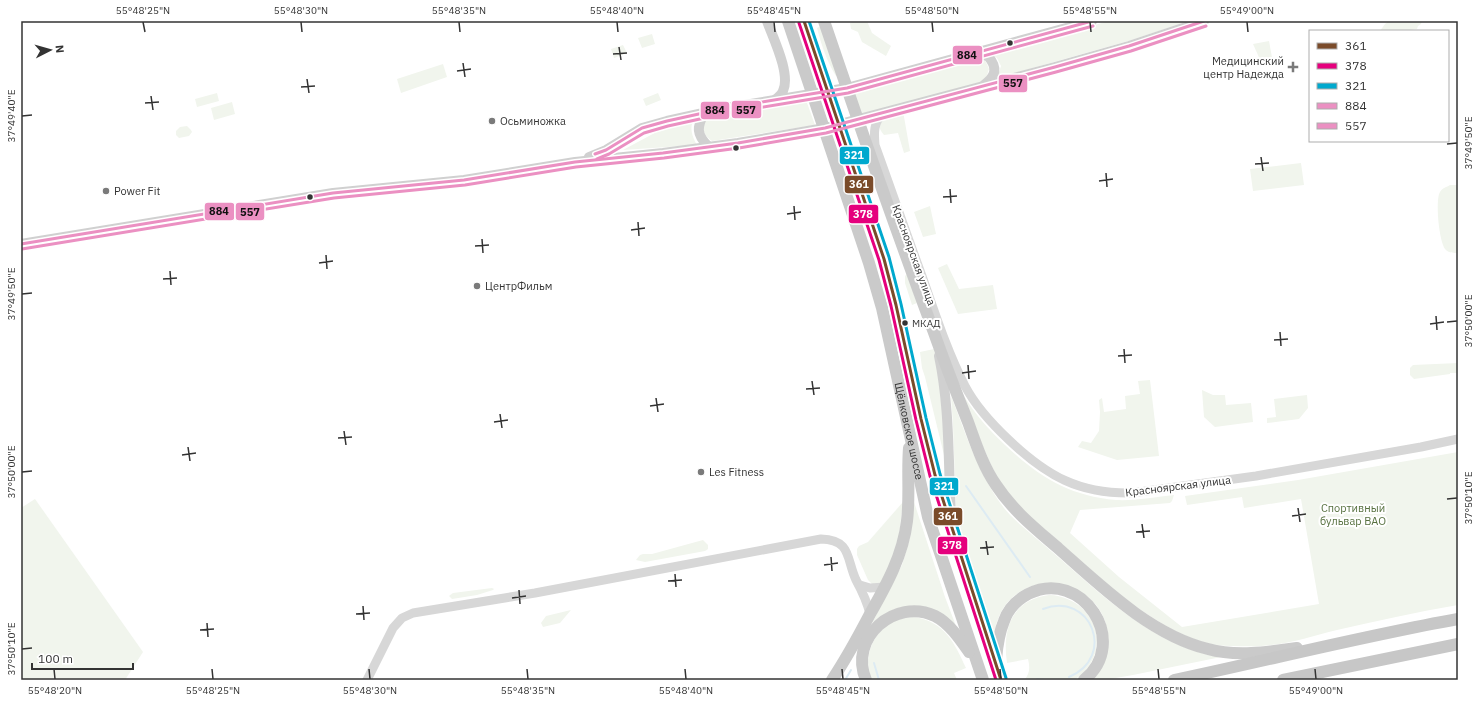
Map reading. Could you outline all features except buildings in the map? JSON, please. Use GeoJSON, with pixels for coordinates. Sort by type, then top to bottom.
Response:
{"type":"FeatureCollection","features":[{"type":"Feature","properties":{"kind":"highway"},"geometry":{"type":"LineString","coordinates":[[1174,680],[1342,642],[1458,619]]}},
{"type":"Feature","properties":{"kind":"highway"},"geometry":{"type":"LineString","coordinates":[[1283,680],[1458,644]]}},
{"type":"Feature","properties":{"kind":"main road"},"geometry":{"type":"LineString","coordinates":[[767,21],[786,77],[784,90],[775,100]]}},
{"type":"Feature","properties":{"kind":"main road","name":"Щёлковское шоссе"},"geometry":{"type":"LineString","coordinates":[[788,21],[825,128],[876,286],[928,517],[983,680]]}},
{"type":"Feature","properties":{"kind":"main road","name":"Щёлковское шоссе"},"geometry":{"type":"LineString","coordinates":[[804,21],[840,125],[890,282],[922,426],[935,475],[951,530],[1001,680]]}},
{"type":"Feature","properties":{"kind":"main road"},"geometry":{"type":"LineString","coordinates":[[824,21],[857,120],[933,330],[983,462],[1010,505],[1086,573],[1132,610],[1164,632],[1191,644],[1210,650],[1229,652],[1271,651],[1342,642]]}},
{"type":"Feature","properties":{"kind":"main road"},"geometry":{"type":"LineString","coordinates":[[575,162],[606,150],[642,128],[704,113],[846,88],[1092,21]]}},
{"type":"Feature","properties":{"kind":"main road"},"geometry":{"type":"LineString","coordinates":[[21,244],[333,193],[464,180],[575,162],[663,153],[738,143],[825,128],[982,87],[1129,46],[1204,21]]}},
{"type":"Feature","properties":{"kind":"main road"},"geometry":{"type":"LineString","coordinates":[[973,54],[988,56],[995,66],[993,78],[982,87]]}},
{"type":"Feature","properties":{"kind":"main road"},"geometry":{"type":"LineString","coordinates":[[704,113],[699,122],[698,131],[702,140],[708,146]]}},
{"type":"Feature","properties":{"kind":"main road"},"geometry":{"type":"LineString","coordinates":[[933,330],[944,387],[951,530]]}},
{"type":"Feature","properties":{"kind":"main road"},"geometry":{"type":"LineString","coordinates":[[832,680],[853,646],[897,563],[905,537],[908,520],[908,465],[910,435]]}},
{"type":"Feature","properties":{"kind":"main road"},"geometry":{"type":"LineString","coordinates":[[996,664],[1001,630],[1007,614],[1012,607],[1018,601],[1032,593],[1048,589],[1061,590],[1072,594],[1086,603],[1097,616],[1100,624],[1103,640],[1100,657],[1092,672],[1084,680]]}},
{"type":"Feature","properties":{"kind":"main road"},"geometry":{"type":"LineString","coordinates":[[866,680],[862,667],[862,656],[869,636],[884,620],[893,615],[904,612],[914,611],[925,613],[935,616],[944,622],[963,644],[977,665]]}},
{"type":"Feature","properties":{"kind":"main road"},"geometry":{"type":"LineString","coordinates":[[1313,680],[1346,667]]}},
{"type":"Feature","properties":{"kind":"street","name":"Красноярская улица"},"geometry":{"type":"LineString","coordinates":[[884,113],[878,118],[876,123],[874,137],[875,145],[939,325],[959,372],[974,402],[996,428],[1026,456],[1050,474],[1092,490],[1117,494],[1132,493],[1173,489],[1421,447],[1458,439]]}},
{"type":"Feature","properties":{"kind":"street"},"geometry":{"type":"LineString","coordinates":[[367,680],[396,624],[406,615],[412,613],[535,593],[821,539],[840,544],[847,551],[854,574],[867,601],[870,614]]}},
{"type":"Feature","properties":{"kind":"street"},"geometry":{"type":"LineString","coordinates":[[860,585],[870,588],[885,588]]}},
{"type":"Feature","properties":{"kind":"green space"},"geometry":{"type":"Polygon","coordinates":[[[855,21],[867,21],[872,33],[891,46],[886,56],[862,42],[858,32],[851,29],[850,23],[855,21]]]}},
{"type":"Feature","properties":{"kind":"green space"},"geometry":{"type":"Polygon","coordinates":[[[1109,21],[1189,21],[1128,41],[997,78],[1001,66],[997,58],[991,54],[1109,21]]]}},
{"type":"Feature","properties":{"kind":"green space"},"geometry":{"type":"Polygon","coordinates":[[[1389,21],[1422,21],[1417,29],[1410,30],[1381,30],[1389,21]]]}},
{"type":"Feature","properties":{"kind":"green space"},"geometry":{"type":"Polygon","coordinates":[[[821,26],[840,77],[836,76],[830,65],[820,40],[817,28],[821,26]]]}},
{"type":"Feature","properties":{"kind":"green space"},"geometry":{"type":"Polygon","coordinates":[[[652,34],[655,44],[642,48],[638,38],[652,34]]]}},
{"type":"Feature","properties":{"kind":"green space"},"geometry":{"type":"Polygon","coordinates":[[[1269,41],[1273,63],[1262,64],[1253,44],[1269,41]]]}},
{"type":"Feature","properties":{"kind":"green space"},"geometry":{"type":"Polygon","coordinates":[[[623,45],[627,53],[614,58],[611,49],[623,45]]]}},
{"type":"Feature","properties":{"kind":"green space"},"geometry":{"type":"Polygon","coordinates":[[[979,57],[986,62],[989,69],[985,81],[861,115],[853,92],[979,57]]]}},
{"type":"Feature","properties":{"kind":"green space"},"geometry":{"type":"Polygon","coordinates":[[[443,64],[447,77],[401,93],[397,79],[443,64]]]}},
{"type":"Feature","properties":{"kind":"green space"},"geometry":{"type":"Polygon","coordinates":[[[217,93],[219,101],[197,107],[195,99],[217,93]]]}},
{"type":"Feature","properties":{"kind":"green space"},"geometry":{"type":"Polygon","coordinates":[[[658,93],[661,100],[646,106],[643,99],[658,93]]]}},
{"type":"Feature","properties":{"kind":"green space"},"geometry":{"type":"Polygon","coordinates":[[[806,100],[815,125],[712,141],[704,132],[705,119],[776,104],[806,100]]]}},
{"type":"Feature","properties":{"kind":"green space"},"geometry":{"type":"Polygon","coordinates":[[[232,102],[235,114],[214,120],[211,108],[232,102]]]}},
{"type":"Feature","properties":{"kind":"green space"},"geometry":{"type":"Polygon","coordinates":[[[903,111],[910,151],[904,153],[898,133],[884,135],[880,129],[881,121],[884,118],[893,113],[903,111]]]}},
{"type":"Feature","properties":{"kind":"green space"},"geometry":{"type":"Polygon","coordinates":[[[694,119],[692,122],[692,132],[697,145],[623,150],[662,129],[694,119]]]}},
{"type":"Feature","properties":{"kind":"green space"},"geometry":{"type":"Polygon","coordinates":[[[187,126],[192,132],[189,136],[179,138],[176,135],[176,131],[180,127],[187,126]]]}},
{"type":"Feature","properties":{"kind":"green space"},"geometry":{"type":"Polygon","coordinates":[[[1301,163],[1304,185],[1253,191],[1250,169],[1301,163]]]}},
{"type":"Feature","properties":{"kind":"green space"},"geometry":{"type":"Polygon","coordinates":[[[1450,185],[1458,185],[1458,253],[1449,252],[1446,250],[1441,239],[1438,221],[1438,203],[1440,192],[1450,185]]]}},
{"type":"Feature","properties":{"kind":"green space"},"geometry":{"type":"Polygon","coordinates":[[[930,206],[936,234],[923,237],[914,212],[930,206]]]}},
{"type":"Feature","properties":{"kind":"green space"},"geometry":{"type":"Polygon","coordinates":[[[947,264],[959,289],[993,285],[997,309],[958,314],[938,268],[947,264]]]}},
{"type":"Feature","properties":{"kind":"green space"},"geometry":{"type":"Polygon","coordinates":[[[907,274],[917,303],[912,305],[905,283],[905,276],[907,274]]]}},
{"type":"Feature","properties":{"kind":"green space"},"geometry":{"type":"Polygon","coordinates":[[[934,349],[939,368],[944,455],[922,368],[920,352],[934,349]]]}},
{"type":"Feature","properties":{"kind":"green space"},"geometry":{"type":"Polygon","coordinates":[[[1458,363],[1458,373],[1414,379],[1410,375],[1410,368],[1413,365],[1458,363]]]}},
{"type":"Feature","properties":{"kind":"green space"},"geometry":{"type":"Polygon","coordinates":[[[1150,380],[1159,456],[1117,460],[1078,447],[1082,441],[1091,443],[1099,431],[1099,400],[1102,398],[1104,412],[1126,409],[1125,396],[1140,394],[1138,381],[1150,380]]]}},
{"type":"Feature","properties":{"kind":"green space"},"geometry":{"type":"Polygon","coordinates":[[[1202,390],[1213,395],[1225,395],[1226,405],[1251,403],[1253,422],[1215,427],[1204,417],[1202,390]]]}},
{"type":"Feature","properties":{"kind":"green space"},"geometry":{"type":"Polygon","coordinates":[[[1307,395],[1308,408],[1299,419],[1267,423],[1267,418],[1276,417],[1274,399],[1307,395]]]}},
{"type":"Feature","properties":{"kind":"green space"},"geometry":{"type":"Polygon","coordinates":[[[951,396],[973,454],[987,482],[1004,508],[1014,519],[1089,584],[1151,631],[1174,643],[1197,652],[1221,657],[1133,675],[1104,680],[1093,680],[1103,665],[1107,653],[1108,635],[1104,618],[1095,604],[1083,593],[1068,586],[1052,583],[1036,585],[1020,591],[1007,603],[997,621],[993,640],[963,548],[959,529],[956,508],[951,396]]]}},
{"type":"Feature","properties":{"kind":"green space","name":"Спортивный бульвар ВАО"},"geometry":{"type":"Polygon","coordinates":[[[964,396],[993,434],[1017,456],[1055,483],[1083,494],[1116,500],[1174,495],[1170,503],[1080,510],[1070,533],[1119,577],[1182,627],[1319,604],[1301,499],[1244,508],[1242,497],[1187,505],[1185,496],[1298,480],[1458,452],[1458,605],[1367,623],[1288,643],[1266,646],[1231,646],[1208,643],[1185,635],[1162,624],[1119,593],[1019,507],[1005,490],[991,464],[964,396]]]}},
{"type":"Feature","properties":{"kind":"green space"},"geometry":{"type":"Polygon","coordinates":[[[35,499],[143,652],[125,680],[21,680],[21,508],[35,499]]]}},
{"type":"Feature","properties":{"kind":"green space"},"geometry":{"type":"Polygon","coordinates":[[[903,502],[899,536],[892,561],[880,585],[872,584],[868,580],[857,555],[857,549],[859,546],[868,542],[903,502]]]}},
{"type":"Feature","properties":{"kind":"green space"},"geometry":{"type":"Polygon","coordinates":[[[914,502],[956,626],[939,612],[919,606],[894,609],[879,617],[872,623],[902,565],[910,538],[914,502]]]}},
{"type":"Feature","properties":{"kind":"green space"},"geometry":{"type":"Polygon","coordinates":[[[703,540],[708,545],[708,549],[705,551],[645,562],[636,560],[643,554],[652,554],[703,540]]]}},
{"type":"Feature","properties":{"kind":"green space"},"geometry":{"type":"Polygon","coordinates":[[[494,589],[493,590],[477,595],[452,599],[449,596],[453,593],[494,589]]]}},
{"type":"Feature","properties":{"kind":"green space"},"geometry":{"type":"Polygon","coordinates":[[[1049,595],[1063,597],[1075,603],[1085,611],[1092,621],[1096,633],[1097,646],[1093,659],[1078,678],[1073,680],[1024,680],[1029,670],[1028,659],[1007,663],[1006,639],[1008,628],[1012,618],[1026,603],[1036,598],[1049,595]]]}},
{"type":"Feature","properties":{"kind":"green space"},"geometry":{"type":"Polygon","coordinates":[[[571,610],[560,623],[543,627],[541,623],[546,616],[571,610]]]}},
{"type":"Feature","properties":{"kind":"green space"},"geometry":{"type":"Polygon","coordinates":[[[914,617],[934,623],[941,628],[952,642],[966,668],[954,673],[957,680],[872,680],[868,662],[869,654],[876,638],[881,631],[896,620],[914,617]]]}},
{"type":"Feature","properties":{"kind":"waterway"},"geometry":{"type":"LineString","coordinates":[[966,486],[1030,577]]}},
{"type":"Feature","properties":{"kind":"waterway"},"geometry":{"type":"LineString","coordinates":[[1043,609],[1060,606],[1074,609],[1085,617],[1092,629],[1095,642],[1092,655],[1084,668],[1069,677]]}},
{"type":"Feature","properties":{"kind":"waterway"},"geometry":{"type":"LineString","coordinates":[[874,663],[879,680]]}},
{"type":"Feature","properties":{"kind":"waterway"},"geometry":{"type":"LineString","coordinates":[[845,680],[851,670]]}},
{"type":"Feature","properties":{"kind":"waterway"},"geometry":{"type":"LineString","coordinates":[[1037,679],[1044,680]]}},
{"type":"Feature","properties":{"kind":"transit line","name":"361"},"geometry":{"type":"LineString","coordinates":[[804,21],[884,259],[935,475],[1001,680]]}},
{"type":"Feature","properties":{"kind":"transit line","name":"321"},"geometry":{"type":"LineString","coordinates":[[809,21],[889,257],[940,474],[1006,678]]}},
{"type":"Feature","properties":{"kind":"transit line","name":"884"},"geometry":{"type":"LineString","coordinates":[[595,154],[606,150],[642,128],[667,121],[726,108],[847,88],[1092,21]]}},
{"type":"Feature","properties":{"kind":"transit line","name":"884"},"geometry":{"type":"LineString","coordinates":[[21,244],[333,193],[464,180],[575,162],[663,153],[738,143],[825,128],[1055,67],[1129,46],[1204,21]]}},
{"type":"Feature","properties":{"kind":"transit line","name":"378"},"geometry":{"type":"LineString","coordinates":[[799,23],[879,260],[930,476],[996,680]]}},
{"type":"Feature","properties":{"kind":"transit line","name":"557"},"geometry":{"type":"LineString","coordinates":[[597,159],[609,154],[644,133],[668,126],[727,113],[848,93],[1093,26]]}},
{"type":"Feature","properties":{"kind":"transit line","name":"557"},"geometry":{"type":"LineString","coordinates":[[22,249],[334,198],[465,185],[576,167],[664,158],[739,148],[826,133],[1131,51],[1206,26]]}},
{"type":"Feature","properties":{"kind":"place","name":"Медицинский центр Надежда"},"geometry":{"type":"Point","coordinates":[1293,67]}},
{"type":"Feature","properties":{"kind":"place","name":"Осьминожка"},"geometry":{"type":"Point","coordinates":[492,121]}},
{"type":"Feature","properties":{"kind":"place","name":"Power Fit"},"geometry":{"type":"Point","coordinates":[106,191]}},
{"type":"Feature","properties":{"kind":"place","name":"ЦентрФильм"},"geometry":{"type":"Point","coordinates":[477,286]}},
{"type":"Feature","properties":{"kind":"place","name":"МКАД"},"geometry":{"type":"Point","coordinates":[905,323]}},
{"type":"Feature","properties":{"kind":"place","name":"Les Fitness"},"geometry":{"type":"Point","coordinates":[701,472]}}]}
